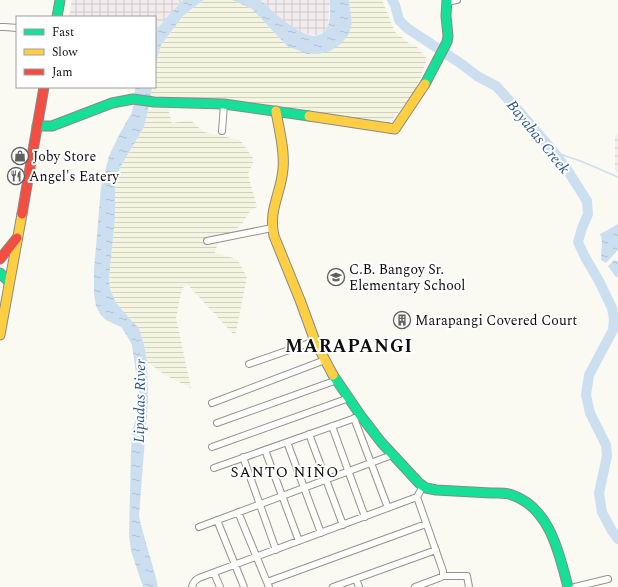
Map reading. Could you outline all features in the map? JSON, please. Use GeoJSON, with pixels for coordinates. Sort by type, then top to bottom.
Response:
{"type":"FeatureCollection","features":[{"type":"Feature","properties":{"kind":"main road"},"geometry":{"type":"LineString","coordinates":[[57,16],[60,0]]}},
{"type":"Feature","properties":{"kind":"main road"},"geometry":{"type":"LineString","coordinates":[[37,126],[52,126],[112,103],[133,99],[154,102],[224,104],[395,129],[424,86],[446,42],[448,36],[446,16],[447,1]]}},
{"type":"Feature","properties":{"kind":"main road"},"geometry":{"type":"LineString","coordinates":[[0,335],[44,88]]}},
{"type":"Feature","properties":{"kind":"main road"},"geometry":{"type":"LineString","coordinates":[[276,111],[283,169],[281,182],[273,209],[271,223],[272,228],[315,341],[349,398],[357,417],[423,486],[436,490],[511,494],[527,502],[543,518],[551,530],[568,587]]}},
{"type":"Feature","properties":{"kind":"main road"},"geometry":{"type":"LineString","coordinates":[[0,259],[18,236]]}},
{"type":"Feature","properties":{"kind":"main road"},"geometry":{"type":"LineString","coordinates":[[0,273],[9,282]]}},
{"type":"Feature","properties":{"kind":"street"},"geometry":{"type":"LineString","coordinates":[[447,1],[457,0]]}},
{"type":"Feature","properties":{"kind":"street"},"geometry":{"type":"LineString","coordinates":[[0,27],[16,28]]}},
{"type":"Feature","properties":{"kind":"street"},"geometry":{"type":"LineString","coordinates":[[222,131],[224,104]]}},
{"type":"Feature","properties":{"kind":"street"},"geometry":{"type":"LineString","coordinates":[[207,241],[272,228]]}},
{"type":"Feature","properties":{"kind":"street"},"geometry":{"type":"LineString","coordinates":[[249,364],[315,341]]}},
{"type":"Feature","properties":{"kind":"street"},"geometry":{"type":"LineString","coordinates":[[212,402],[325,360]]}},
{"type":"Feature","properties":{"kind":"street"},"geometry":{"type":"LineString","coordinates":[[217,423],[337,380]]}},
{"type":"Feature","properties":{"kind":"street"},"geometry":{"type":"LineString","coordinates":[[212,447],[349,398]]}},
{"type":"Feature","properties":{"kind":"street"},"geometry":{"type":"LineString","coordinates":[[214,468],[357,417],[371,463],[388,508]]}},
{"type":"Feature","properties":{"kind":"street"},"geometry":{"type":"LineString","coordinates":[[332,426],[365,517]]}},
{"type":"Feature","properties":{"kind":"street"},"geometry":{"type":"LineString","coordinates":[[309,434],[343,525]]}},
{"type":"Feature","properties":{"kind":"street"},"geometry":{"type":"LineString","coordinates":[[287,442],[321,533]]}},
{"type":"Feature","properties":{"kind":"street"},"geometry":{"type":"LineString","coordinates":[[265,450],[299,541]]}},
{"type":"Feature","properties":{"kind":"street"},"geometry":{"type":"LineString","coordinates":[[199,527],[392,455]]}},
{"type":"Feature","properties":{"kind":"street"},"geometry":{"type":"LineString","coordinates":[[243,457],[276,550]]}},
{"type":"Feature","properties":{"kind":"street"},"geometry":{"type":"LineString","coordinates":[[192,587],[195,580],[417,498],[423,486]]}},
{"type":"Feature","properties":{"kind":"street"},"geometry":{"type":"LineString","coordinates":[[417,498],[436,550],[443,571],[443,576]]}},
{"type":"Feature","properties":{"kind":"street"},"geometry":{"type":"LineString","coordinates":[[238,512],[268,585],[426,524]]}},
{"type":"Feature","properties":{"kind":"street"},"geometry":{"type":"LineString","coordinates":[[217,520],[244,587]]}},
{"type":"Feature","properties":{"kind":"street"},"geometry":{"type":"LineString","coordinates":[[333,587],[436,550]]}},
{"type":"Feature","properties":{"kind":"street"},"geometry":{"type":"LineString","coordinates":[[214,573],[220,587]]}},
{"type":"Feature","properties":{"kind":"street"},"geometry":{"type":"LineString","coordinates":[[415,587],[443,576],[467,576],[470,587]]}},
{"type":"Feature","properties":{"kind":"street"},"geometry":{"type":"LineString","coordinates":[[356,579],[359,587]]}},
{"type":"Feature","properties":{"kind":"street"},"geometry":{"type":"LineString","coordinates":[[575,587],[608,579]]}},
{"type":"Feature","properties":{"kind":"shaded area"},"geometry":{"type":"Polygon","coordinates":[[[72,0],[183,0],[156,31],[156,16],[69,16],[72,0]]]}},
{"type":"Feature","properties":{"kind":"shaded area"},"geometry":{"type":"Polygon","coordinates":[[[260,0],[330,0],[328,27],[323,33],[318,35],[300,32],[287,24],[260,0]]]}},
{"type":"Feature","properties":{"kind":"shaded area"},"geometry":{"type":"Polygon","coordinates":[[[618,133],[618,172],[615,170],[615,137],[618,133]]]}},
{"type":"Feature","properties":{"kind":"green space"},"geometry":{"type":"Polygon","coordinates":[[[204,0],[232,0],[252,9],[287,46],[352,23],[349,0],[382,0],[395,32],[410,44],[416,46],[427,59],[416,90],[389,124],[150,100],[152,88],[156,88],[156,62],[161,45],[183,16],[204,0]]]}},
{"type":"Feature","properties":{"kind":"green space"},"geometry":{"type":"Polygon","coordinates":[[[168,108],[172,123],[190,120],[204,132],[240,140],[254,160],[248,174],[257,207],[250,211],[241,225],[218,243],[215,253],[237,259],[247,277],[235,336],[187,284],[181,293],[176,318],[191,388],[165,375],[147,362],[144,344],[116,303],[110,289],[109,279],[115,217],[116,177],[144,127],[148,110],[168,108]]]}},
{"type":"Feature","properties":{"kind":"water"},"geometry":{"type":"Polygon","coordinates":[[[183,0],[204,0],[183,16],[161,45],[156,62],[156,31],[183,0]]]}},
{"type":"Feature","properties":{"kind":"water"},"geometry":{"type":"Polygon","coordinates":[[[232,0],[260,0],[293,27],[312,36],[321,34],[327,28],[330,18],[330,0],[349,0],[352,23],[349,34],[341,44],[330,51],[319,54],[307,54],[287,46],[252,9],[232,0]]]}},
{"type":"Feature","properties":{"kind":"water","name":"Lipadas River"},"geometry":{"type":"Polygon","coordinates":[[[135,88],[152,88],[144,127],[116,177],[115,217],[109,279],[110,289],[116,303],[139,329],[144,344],[147,362],[148,400],[139,516],[158,587],[143,587],[131,551],[129,536],[131,449],[133,429],[138,411],[139,393],[132,345],[121,327],[106,320],[100,314],[96,306],[94,294],[94,270],[101,187],[109,156],[132,112],[135,88]]]}},
{"type":"Feature","properties":{"kind":"water"},"geometry":{"type":"Polygon","coordinates":[[[618,224],[618,250],[606,263],[601,260],[602,240],[600,234],[618,224]]]}},
{"type":"Feature","properties":{"kind":"water"},"geometry":{"type":"Polygon","coordinates":[[[614,260],[618,261],[618,277],[615,276],[608,266],[614,260]]]}},
{"type":"Feature","properties":{"kind":"waterway","name":"Bayabas Creek"},"geometry":{"type":"LineString","coordinates":[[392,0],[399,20],[407,28],[477,76],[496,86],[554,152],[587,201],[588,214],[578,242],[612,308],[614,319],[613,330],[589,375],[586,395],[590,413],[606,445],[607,456],[599,493],[602,512],[618,539]]}},
{"type":"Feature","properties":{"kind":"waterway"},"geometry":{"type":"LineString","coordinates":[[554,152],[583,162],[618,177]]}},
{"type":"Feature","properties":{"kind":"traffic: fast"},"geometry":{"type":"LineString","coordinates":[[57,16],[60,0]]}},
{"type":"Feature","properties":{"kind":"traffic: fast"},"geometry":{"type":"LineString","coordinates":[[425,84],[447,42],[447,0]]}},
{"type":"Feature","properties":{"kind":"traffic: fast"},"geometry":{"type":"LineString","coordinates":[[37,126],[52,126],[112,103],[133,99],[154,102],[224,104],[309,116]]}},
{"type":"Feature","properties":{"kind":"traffic: fast"},"geometry":{"type":"LineString","coordinates":[[0,273],[9,282]]}},
{"type":"Feature","properties":{"kind":"traffic: fast"},"geometry":{"type":"LineString","coordinates":[[333,375],[381,442],[419,483],[426,488],[436,490],[507,493],[525,501],[536,510],[551,533],[561,560],[568,587]]}},
{"type":"Feature","properties":{"kind":"traffic: slow"},"geometry":{"type":"LineString","coordinates":[[309,116],[395,129],[425,84]]}},
{"type":"Feature","properties":{"kind":"traffic: slow"},"geometry":{"type":"LineString","coordinates":[[276,111],[282,147],[283,169],[274,210],[274,236],[315,341],[333,375]]}},
{"type":"Feature","properties":{"kind":"traffic: slow"},"geometry":{"type":"LineString","coordinates":[[0,335],[22,214]]}},
{"type":"Feature","properties":{"kind":"traffic: jam"},"geometry":{"type":"LineString","coordinates":[[22,214],[44,88]]}},
{"type":"Feature","properties":{"kind":"traffic: jam"},"geometry":{"type":"LineString","coordinates":[[0,259],[17,238]]}},
{"type":"Feature","properties":{"kind":"place","name":"Joby Store"},"geometry":{"type":"Point","coordinates":[20,156]}},
{"type":"Feature","properties":{"kind":"place","name":"Angel's Eatery"},"geometry":{"type":"Point","coordinates":[16,176]}},
{"type":"Feature","properties":{"kind":"place","name":"C.B. Bangoy Sr. Elementary School"},"geometry":{"type":"Point","coordinates":[336,277]}},
{"type":"Feature","properties":{"kind":"place","name":"Marapangi Covered Court"},"geometry":{"type":"Point","coordinates":[402,320]}},
{"type":"Feature","properties":{"kind":"district","name":"MARAPANGI"},"geometry":{"type":"Point","coordinates":[349,346]}},
{"type":"Feature","properties":{"kind":"district","name":"SANTO NIÑO"},"geometry":{"type":"Point","coordinates":[285,472]}}]}
